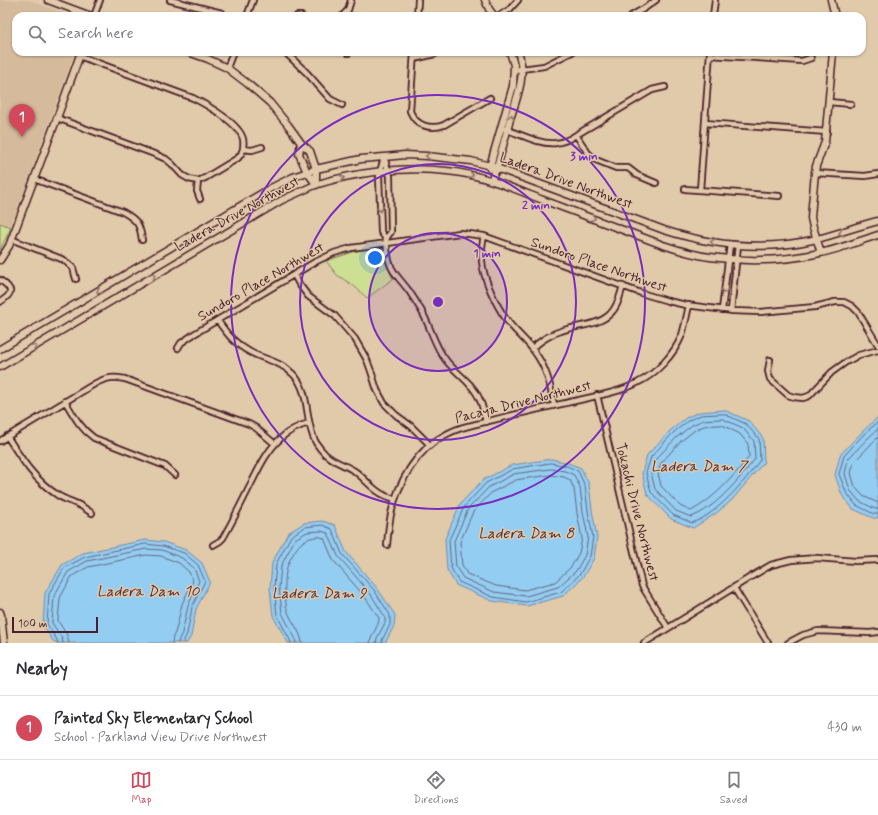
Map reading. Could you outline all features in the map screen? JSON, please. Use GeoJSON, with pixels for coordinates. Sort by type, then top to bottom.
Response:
{"type":"FeatureCollection","features":[{"type":"Feature","properties":{"kind":"main road"},"geometry":{"type":"LineString","coordinates":[[48,0],[81,12]]}},
{"type":"Feature","properties":{"kind":"main road"},"geometry":{"type":"LineString","coordinates":[[485,0],[491,12]]}},
{"type":"Feature","properties":{"kind":"main road"},"geometry":{"type":"LineString","coordinates":[[831,0],[835,12]]}},
{"type":"Feature","properties":{"kind":"main road"},"geometry":{"type":"LineString","coordinates":[[0,260],[11,239],[79,56]]}},
{"type":"Feature","properties":{"kind":"main road"},"geometry":{"type":"LineString","coordinates":[[199,56],[227,68],[270,103],[288,124],[300,143],[310,151],[316,169],[316,185]]}},
{"type":"Feature","properties":{"kind":"main road"},"geometry":{"type":"LineString","coordinates":[[491,180],[501,128],[513,86],[514,65],[511,56]]}},
{"type":"Feature","properties":{"kind":"main road"},"geometry":{"type":"LineString","coordinates":[[493,167],[507,130],[521,84],[522,69],[520,56]]}},
{"type":"Feature","properties":{"kind":"main road"},"geometry":{"type":"LineString","coordinates":[[821,253],[816,239],[812,218],[813,190],[816,166],[825,142],[833,56]]}},
{"type":"Feature","properties":{"kind":"main road"},"geometry":{"type":"LineString","coordinates":[[300,143],[299,154],[307,172],[316,185]]}},
{"type":"Feature","properties":{"kind":"main road","name":"Ladera Drive Northwest"},"geometry":{"type":"LineString","coordinates":[[0,349],[269,189],[316,169],[361,159],[405,155],[427,156],[471,162],[493,167],[684,237],[711,242],[768,246],[793,243],[842,233],[878,221]]}},
{"type":"Feature","properties":{"kind":"main road","name":"Ladera Drive Northwest"},"geometry":{"type":"LineString","coordinates":[[0,367],[282,200],[316,185],[361,174],[412,169],[449,171],[491,180],[663,245],[710,257],[752,260],[788,259],[821,253],[878,235]]}},
{"type":"Feature","properties":{"kind":"main road"},"geometry":{"type":"LineString","coordinates":[[0,612],[4,643]]}},
{"type":"Feature","properties":{"kind":"street"},"geometry":{"type":"LineString","coordinates":[[94,12],[100,0]]}},
{"type":"Feature","properties":{"kind":"street"},"geometry":{"type":"LineString","coordinates":[[170,0],[218,12]]}},
{"type":"Feature","properties":{"kind":"street"},"geometry":{"type":"LineString","coordinates":[[249,12],[253,0]]}},
{"type":"Feature","properties":{"kind":"street"},"geometry":{"type":"LineString","coordinates":[[346,12],[351,0]]}},
{"type":"Feature","properties":{"kind":"street"},"geometry":{"type":"LineString","coordinates":[[417,12],[418,0]]}},
{"type":"Feature","properties":{"kind":"street"},"geometry":{"type":"LineString","coordinates":[[505,12],[518,0]]}},
{"type":"Feature","properties":{"kind":"street"},"geometry":{"type":"LineString","coordinates":[[637,12],[656,0]]}},
{"type":"Feature","properties":{"kind":"street"},"geometry":{"type":"LineString","coordinates":[[714,12],[715,0]]}},
{"type":"Feature","properties":{"kind":"street"},"geometry":{"type":"LineString","coordinates":[[57,118],[166,159],[182,175],[189,179],[198,180],[205,178],[238,158],[241,154],[244,144],[240,133],[224,117],[208,106],[193,98],[85,56]]}},
{"type":"Feature","properties":{"kind":"street"},"geometry":{"type":"LineString","coordinates":[[227,68],[232,56]]}},
{"type":"Feature","properties":{"kind":"street"},"geometry":{"type":"LineString","coordinates":[[289,56],[307,73],[330,99],[342,105]]}},
{"type":"Feature","properties":{"kind":"street"},"geometry":{"type":"LineString","coordinates":[[427,56],[414,59],[410,111],[416,121],[430,127],[444,125],[490,98]]}},
{"type":"Feature","properties":{"kind":"street"},"geometry":{"type":"LineString","coordinates":[[514,70],[544,66],[564,56]]}},
{"type":"Feature","properties":{"kind":"street"},"geometry":{"type":"LineString","coordinates":[[700,190],[710,56]]}},
{"type":"Feature","properties":{"kind":"street"},"geometry":{"type":"LineString","coordinates":[[744,56],[802,61],[811,58]]}},
{"type":"Feature","properties":{"kind":"street"},"geometry":{"type":"LineString","coordinates":[[501,128],[537,141],[547,143],[565,141],[576,136],[652,90],[665,87]]}},
{"type":"Feature","properties":{"kind":"street"},"geometry":{"type":"LineString","coordinates":[[829,102],[851,104]]}},
{"type":"Feature","properties":{"kind":"street"},"geometry":{"type":"LineString","coordinates":[[705,123],[826,132]]}},
{"type":"Feature","properties":{"kind":"street"},"geometry":{"type":"LineString","coordinates":[[576,136],[588,153],[596,160],[616,168],[628,168],[637,175],[656,183]]}},
{"type":"Feature","properties":{"kind":"street"},"geometry":{"type":"LineString","coordinates":[[243,149],[252,150],[262,147]]}},
{"type":"Feature","properties":{"kind":"street"},"geometry":{"type":"LineString","coordinates":[[384,157],[390,176],[391,232],[386,241]]}},
{"type":"Feature","properties":{"kind":"street"},"geometry":{"type":"LineString","coordinates":[[384,157],[379,176],[381,232],[386,241],[388,257],[394,273],[409,291],[421,310],[445,360],[476,393],[482,404],[486,422]]}},
{"type":"Feature","properties":{"kind":"street"},"geometry":{"type":"LineString","coordinates":[[815,173],[865,176],[878,174]]}},
{"type":"Feature","properties":{"kind":"street"},"geometry":{"type":"LineString","coordinates":[[34,179],[114,208],[129,216],[136,221],[140,228],[142,240]]}},
{"type":"Feature","properties":{"kind":"street"},"geometry":{"type":"LineString","coordinates":[[198,180],[197,191],[200,199]]}},
{"type":"Feature","properties":{"kind":"street"},"geometry":{"type":"LineString","coordinates":[[685,189],[779,196]]}},
{"type":"Feature","properties":{"kind":"street","name":"Sundoro Place Northwest"},"geometry":{"type":"LineString","coordinates":[[178,348],[181,343],[187,339],[294,274],[340,250],[386,241],[452,234],[484,236],[623,286],[688,305],[731,311],[772,312],[844,302],[852,306],[858,312],[878,345]]}},
{"type":"Feature","properties":{"kind":"street"},"geometry":{"type":"LineString","coordinates":[[484,236],[482,262],[486,281],[506,319],[532,348],[541,362],[548,379],[554,405]]}},
{"type":"Feature","properties":{"kind":"street"},"geometry":{"type":"LineString","coordinates":[[11,239],[64,260],[73,268],[76,279]]}},
{"type":"Feature","properties":{"kind":"street"},"geometry":{"type":"LineString","coordinates":[[722,310],[730,244]]}},
{"type":"Feature","properties":{"kind":"street"},"geometry":{"type":"LineString","coordinates":[[731,311],[738,245]]}},
{"type":"Feature","properties":{"kind":"street"},"geometry":{"type":"LineString","coordinates":[[294,274],[308,296],[335,316],[355,338],[367,360],[377,390],[384,403],[396,415],[411,426],[430,446]]}},
{"type":"Feature","properties":{"kind":"street"},"geometry":{"type":"LineString","coordinates":[[0,280],[8,286],[10,292],[8,297],[0,302]]}},
{"type":"Feature","properties":{"kind":"street"},"geometry":{"type":"LineString","coordinates":[[532,348],[545,338],[556,333],[566,329],[597,322],[606,317],[616,306],[623,286]]}},
{"type":"Feature","properties":{"kind":"street","name":"Pacaya Drive Northwest"},"geometry":{"type":"LineString","coordinates":[[387,544],[391,515],[399,489],[410,468],[420,455],[439,438],[453,431],[486,422],[613,392],[637,384],[657,370],[669,356],[682,335],[688,305]]}},
{"type":"Feature","properties":{"kind":"street"},"geometry":{"type":"LineString","coordinates":[[218,320],[227,334],[243,348],[282,365],[296,378],[303,390],[312,434],[321,450],[326,455],[355,472],[378,492],[395,499]]}},
{"type":"Feature","properties":{"kind":"street"},"geometry":{"type":"LineString","coordinates":[[770,360],[768,371],[770,379],[788,395],[794,398],[803,398],[812,394],[832,372],[846,362],[859,355],[878,350]]}},
{"type":"Feature","properties":{"kind":"street"},"geometry":{"type":"LineString","coordinates":[[0,440],[96,383],[113,377],[125,379],[248,424],[256,428],[275,444]]}},
{"type":"Feature","properties":{"kind":"street","name":"Tokachi Drive Northwest"},"geometry":{"type":"LineString","coordinates":[[597,395],[642,586],[668,628]]}},
{"type":"Feature","properties":{"kind":"street"},"geometry":{"type":"LineString","coordinates":[[65,402],[81,427],[94,438],[165,466],[175,474]]}},
{"type":"Feature","properties":{"kind":"street"},"geometry":{"type":"LineString","coordinates":[[213,545],[220,542],[223,538],[261,464],[275,444],[290,431],[309,423]]}},
{"type":"Feature","properties":{"kind":"street"},"geometry":{"type":"LineString","coordinates":[[7,436],[25,465],[46,487],[59,496],[92,513]]}},
{"type":"Feature","properties":{"kind":"street"},"geometry":{"type":"LineString","coordinates":[[644,643],[771,565],[791,560],[817,558],[856,561],[878,560]]}},
{"type":"Feature","properties":{"kind":"street"},"geometry":{"type":"LineString","coordinates":[[734,588],[768,643]]}},
{"type":"Feature","properties":{"kind":"street"},"geometry":{"type":"LineString","coordinates":[[788,643],[803,635],[818,631],[878,632]]}},
{"type":"Feature","properties":{"kind":"shaded area"},"geometry":{"type":"Polygon","coordinates":[[[0,0],[29,0],[61,12],[12,12],[12,56],[74,56],[11,227],[0,222],[0,0]]]}},
{"type":"Feature","properties":{"kind":"green space"},"geometry":{"type":"Polygon","coordinates":[[[0,223],[11,227],[0,250],[0,223]]]}},
{"type":"Feature","properties":{"kind":"green space"},"geometry":{"type":"Polygon","coordinates":[[[381,248],[385,262],[393,279],[367,298],[354,286],[337,275],[326,261],[356,251],[381,248]]]}},
{"type":"Feature","properties":{"kind":"water","name":"Ladera Dam 7"},"geometry":{"type":"Polygon","coordinates":[[[724,410],[749,421],[763,438],[764,462],[731,501],[715,514],[693,528],[671,519],[647,494],[642,473],[647,455],[671,430],[687,417],[700,412],[724,410]]]}},
{"type":"Feature","properties":{"kind":"water"},"geometry":{"type":"Polygon","coordinates":[[[878,417],[878,518],[873,518],[853,509],[842,495],[835,475],[840,455],[878,417]]]}},
{"type":"Feature","properties":{"kind":"water","name":"Ladera Dam 8"},"geometry":{"type":"Polygon","coordinates":[[[552,459],[581,468],[589,484],[597,537],[594,558],[583,577],[563,596],[527,606],[492,601],[456,585],[447,570],[445,539],[460,504],[483,480],[512,465],[552,459]]]}},
{"type":"Feature","properties":{"kind":"water","name":"Ladera Dam 9"},"geometry":{"type":"Polygon","coordinates":[[[322,521],[335,525],[346,552],[377,588],[395,615],[394,626],[385,643],[288,643],[273,616],[270,588],[272,563],[288,533],[304,523],[322,521]]]}},
{"type":"Feature","properties":{"kind":"water","name":"Ladera Dam 10"},"geometry":{"type":"Polygon","coordinates":[[[145,540],[164,542],[186,550],[202,563],[210,582],[196,609],[191,636],[187,643],[57,643],[53,641],[43,625],[45,593],[62,565],[83,553],[145,540]]]}},
{"type":"Feature","properties":{"kind":"place","name":"Painted Sky Elementary School"},"geometry":{"type":"Point","coordinates":[22,137]}}]}
